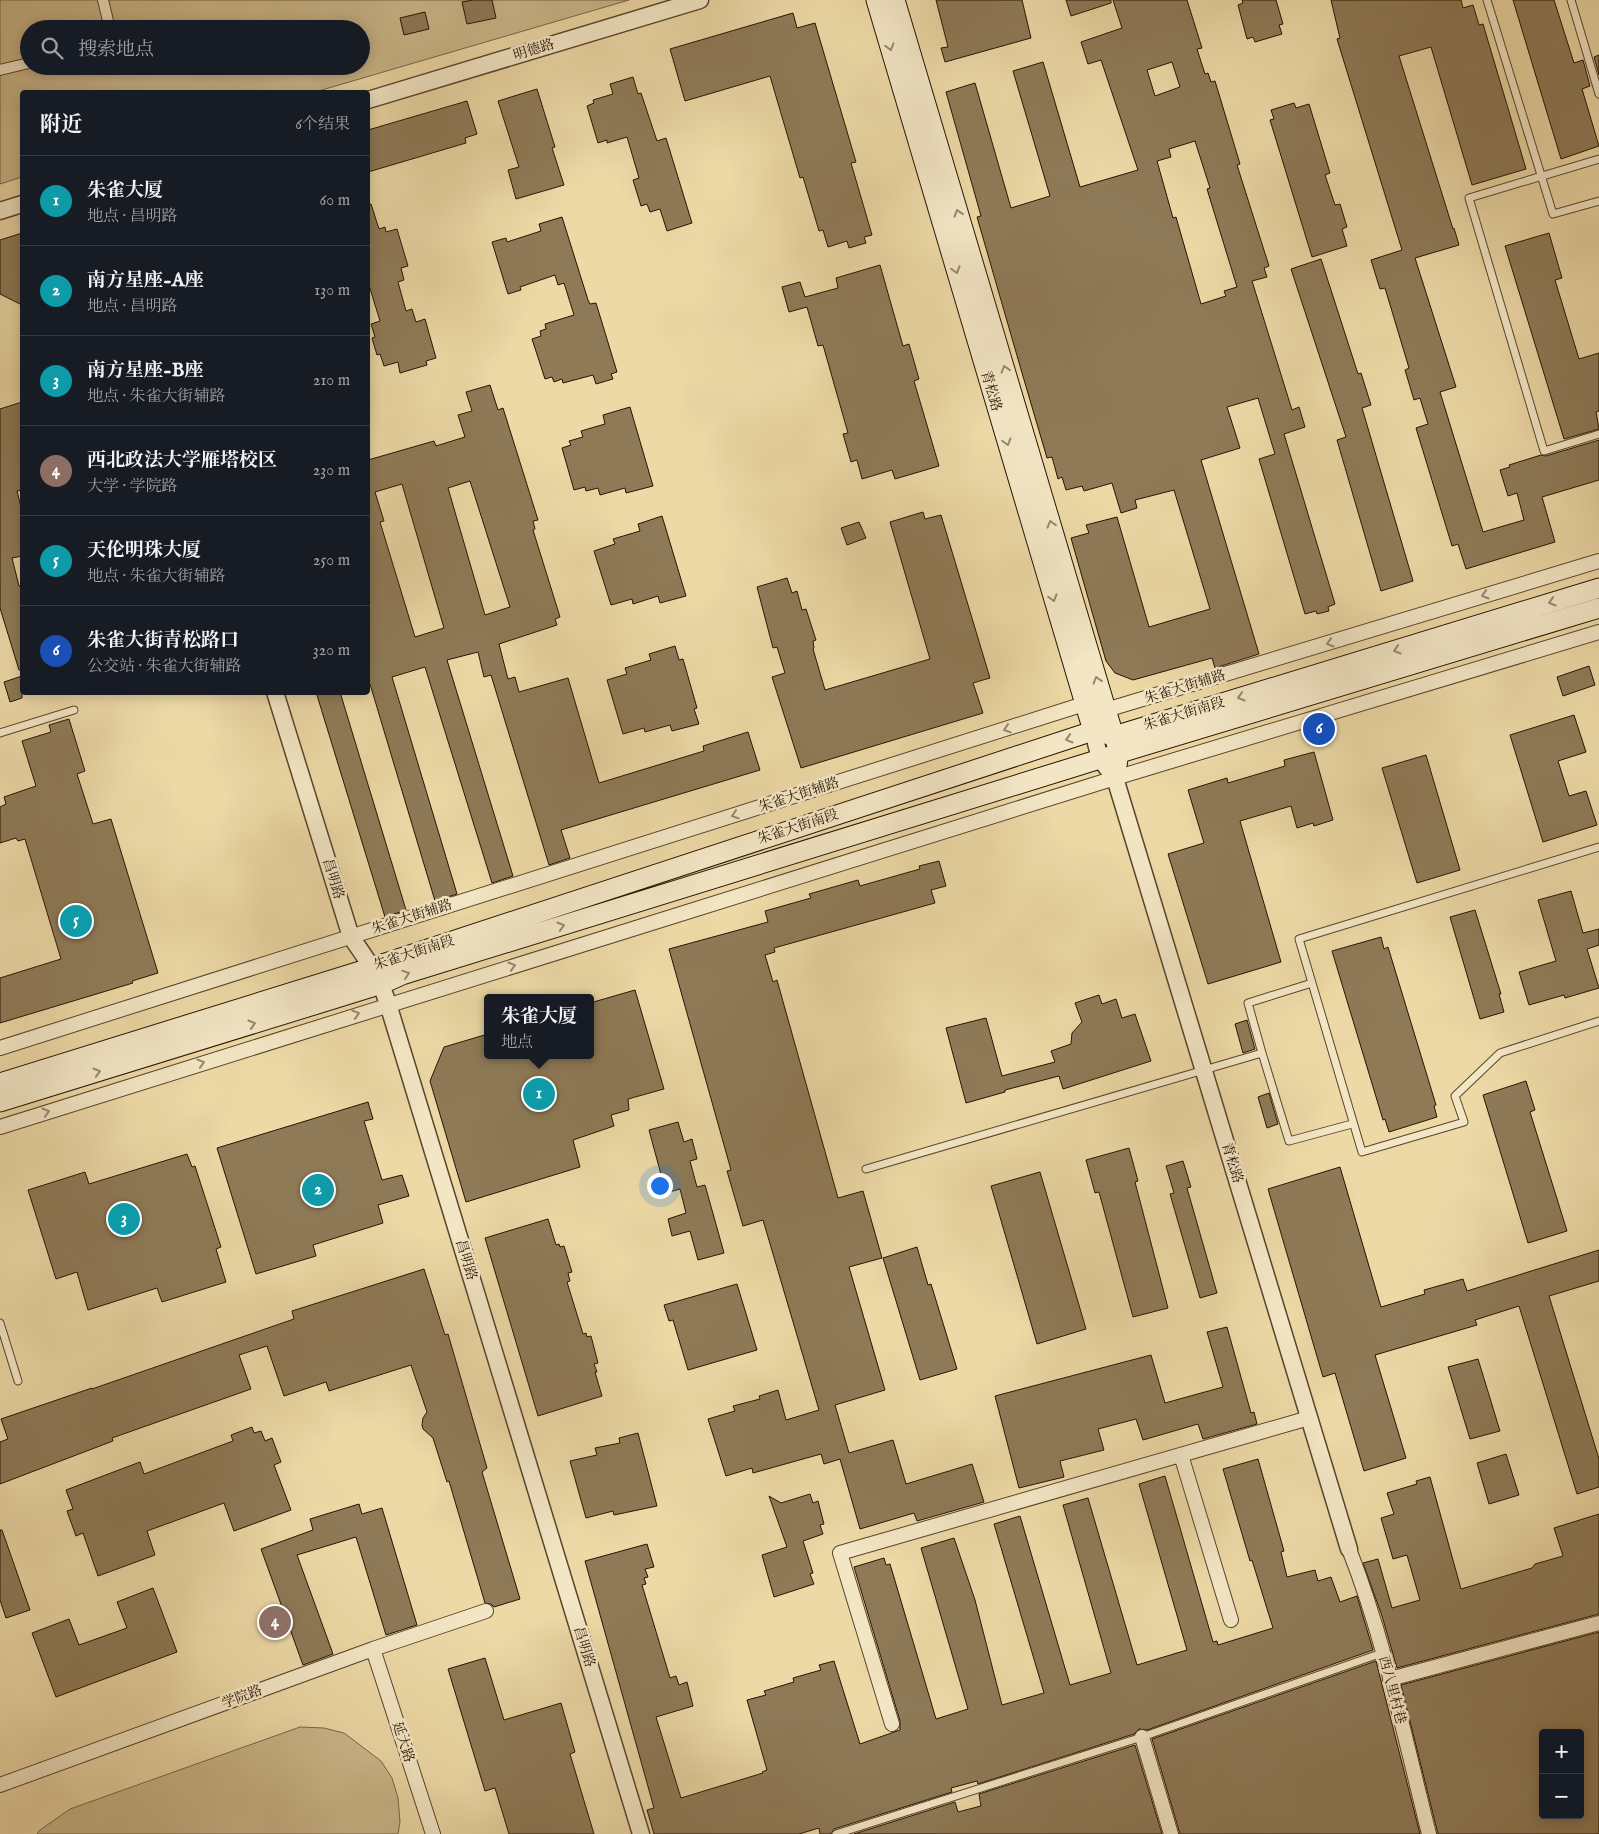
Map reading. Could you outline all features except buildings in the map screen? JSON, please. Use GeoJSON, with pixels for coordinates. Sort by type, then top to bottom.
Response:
{"type":"FeatureCollection","features":[{"type":"Feature","properties":{"kind":"main road","name":"青松路"},"geometry":{"type":"LineString","coordinates":[[876,0],[1093,731]]}},
{"type":"Feature","properties":{"kind":"main road","name":"青松路"},"geometry":{"type":"LineString","coordinates":[[895,0],[1117,744],[1115,778]]}},
{"type":"Feature","properties":{"kind":"main road","name":"朱雀大街南段"},"geometry":{"type":"LineString","coordinates":[[0,1102],[382,984],[402,975],[1100,759],[1117,744],[1599,588]]}},
{"type":"Feature","properties":{"kind":"main road","name":"朱雀大街南段"},"geometry":{"type":"LineString","coordinates":[[1117,744],[1599,608]]}},
{"type":"Feature","properties":{"kind":"main road","name":"朱雀大街南段"},"geometry":{"type":"LineString","coordinates":[[0,1082],[373,967],[1093,731]]}},
{"type":"Feature","properties":{"kind":"main road"},"geometry":{"type":"LineString","coordinates":[[1093,731],[1117,744]]}},
{"type":"Feature","properties":{"kind":"street"},"geometry":{"type":"LineString","coordinates":[[103,0],[108,20]]}},
{"type":"Feature","properties":{"kind":"street","name":"明德路"},"geometry":{"type":"LineString","coordinates":[[370,99],[700,0]]}},
{"type":"Feature","properties":{"kind":"street"},"geometry":{"type":"LineString","coordinates":[[0,70],[20,65]]}},
{"type":"Feature","properties":{"kind":"street"},"geometry":{"type":"LineString","coordinates":[[0,211],[20,205]]}},
{"type":"Feature","properties":{"kind":"street","name":"朱雀大街辅路"},"geometry":{"type":"LineString","coordinates":[[1106,710],[1599,561]]}},
{"type":"Feature","properties":{"kind":"street"},"geometry":{"type":"LineString","coordinates":[[0,1127],[1115,778],[1599,632]]}},
{"type":"Feature","properties":{"kind":"street","name":"昌明路"},"geometry":{"type":"LineString","coordinates":[[277,695],[351,937],[373,967],[382,984],[641,1834]]}},
{"type":"Feature","properties":{"kind":"street"},"geometry":{"type":"LineString","coordinates":[[1084,704],[1106,710]]}},
{"type":"Feature","properties":{"kind":"street","name":"朱雀大街辅路"},"geometry":{"type":"LineString","coordinates":[[0,1048],[1084,704]]}},
{"type":"Feature","properties":{"kind":"street","name":"青松路"},"geometry":{"type":"LineString","coordinates":[[1093,731],[1100,759],[1115,778],[1349,1549]]}},
{"type":"Feature","properties":{"kind":"street"},"geometry":{"type":"LineString","coordinates":[[892,1724],[840,1553],[1309,1418]]}},
{"type":"Feature","properties":{"kind":"street"},"geometry":{"type":"LineString","coordinates":[[1181,1455],[1231,1620]]}},
{"type":"Feature","properties":{"kind":"street","name":"西八里村巷"},"geometry":{"type":"LineString","coordinates":[[1349,1549],[1364,1588],[1390,1679],[1428,1834]]}},
{"type":"Feature","properties":{"kind":"street","name":"学院路"},"geometry":{"type":"LineString","coordinates":[[0,1785],[373,1649],[486,1611]]}},
{"type":"Feature","properties":{"kind":"street"},"geometry":{"type":"LineString","coordinates":[[1390,1679],[1599,1623]]}},
{"type":"Feature","properties":{"kind":"street","name":"延大路"},"geometry":{"type":"LineString","coordinates":[[373,1649],[433,1834]]}},
{"type":"Feature","properties":{"kind":"street"},"geometry":{"type":"LineString","coordinates":[[1142,1738],[1171,1834]]}},
{"type":"Feature","properties":{"kind":"lane"},"geometry":{"type":"LineString","coordinates":[[1487,0],[1553,214],[1599,201]]}},
{"type":"Feature","properties":{"kind":"lane"},"geometry":{"type":"LineString","coordinates":[[1571,0],[1599,94]]}},
{"type":"Feature","properties":{"kind":"lane"},"geometry":{"type":"LineString","coordinates":[[1599,159],[1469,198],[1544,451],[1599,434]]}},
{"type":"Feature","properties":{"kind":"lane"},"geometry":{"type":"LineString","coordinates":[[0,733],[74,710]]}},
{"type":"Feature","properties":{"kind":"lane"},"geometry":{"type":"LineString","coordinates":[[1599,846],[1299,939],[1352,1124],[1362,1152],[1464,1122],[1455,1096],[1500,1053],[1599,1021]]}},
{"type":"Feature","properties":{"kind":"lane"},"geometry":{"type":"LineString","coordinates":[[1312,983],[1248,1003],[1262,1053],[1289,1141],[1352,1124]]}},
{"type":"Feature","properties":{"kind":"lane"},"geometry":{"type":"LineString","coordinates":[[866,1169],[1262,1053]]}},
{"type":"Feature","properties":{"kind":"lane"},"geometry":{"type":"LineString","coordinates":[[0,1323],[18,1381]]}},
{"type":"Feature","properties":{"kind":"lane"},"geometry":{"type":"LineString","coordinates":[[836,1834],[1142,1738],[1382,1653]]}},
{"type":"Feature","properties":{"kind":"shaded area"},"geometry":{"type":"Polygon","coordinates":[[[0,0],[629,0],[322,90],[20,90],[20,178],[0,184],[0,0]]]}},
{"type":"Feature","properties":{"kind":"shaded area"},"geometry":{"type":"Polygon","coordinates":[[[300,1727],[324,1728],[344,1733],[381,1761],[392,1778],[398,1798],[400,1822],[398,1834],[37,1834],[70,1809],[300,1727]]]}},
{"type":"Feature","properties":{"kind":"place","name":"朱雀大街青松路口"},"geometry":{"type":"Point","coordinates":[1319,729]}},
{"type":"Feature","properties":{"kind":"place","name":"天伦明珠大厦"},"geometry":{"type":"Point","coordinates":[76,921]}},
{"type":"Feature","properties":{"kind":"place","name":"朱雀大厦"},"geometry":{"type":"Point","coordinates":[539,1094]}},
{"type":"Feature","properties":{"kind":"place","name":"南方星座-A座"},"geometry":{"type":"Point","coordinates":[318,1190]}},
{"type":"Feature","properties":{"kind":"place","name":"南方星座-B座"},"geometry":{"type":"Point","coordinates":[124,1219]}},
{"type":"Feature","properties":{"kind":"place","name":"西北政法大学雁塔校区"},"geometry":{"type":"Point","coordinates":[275,1622]}}]}
